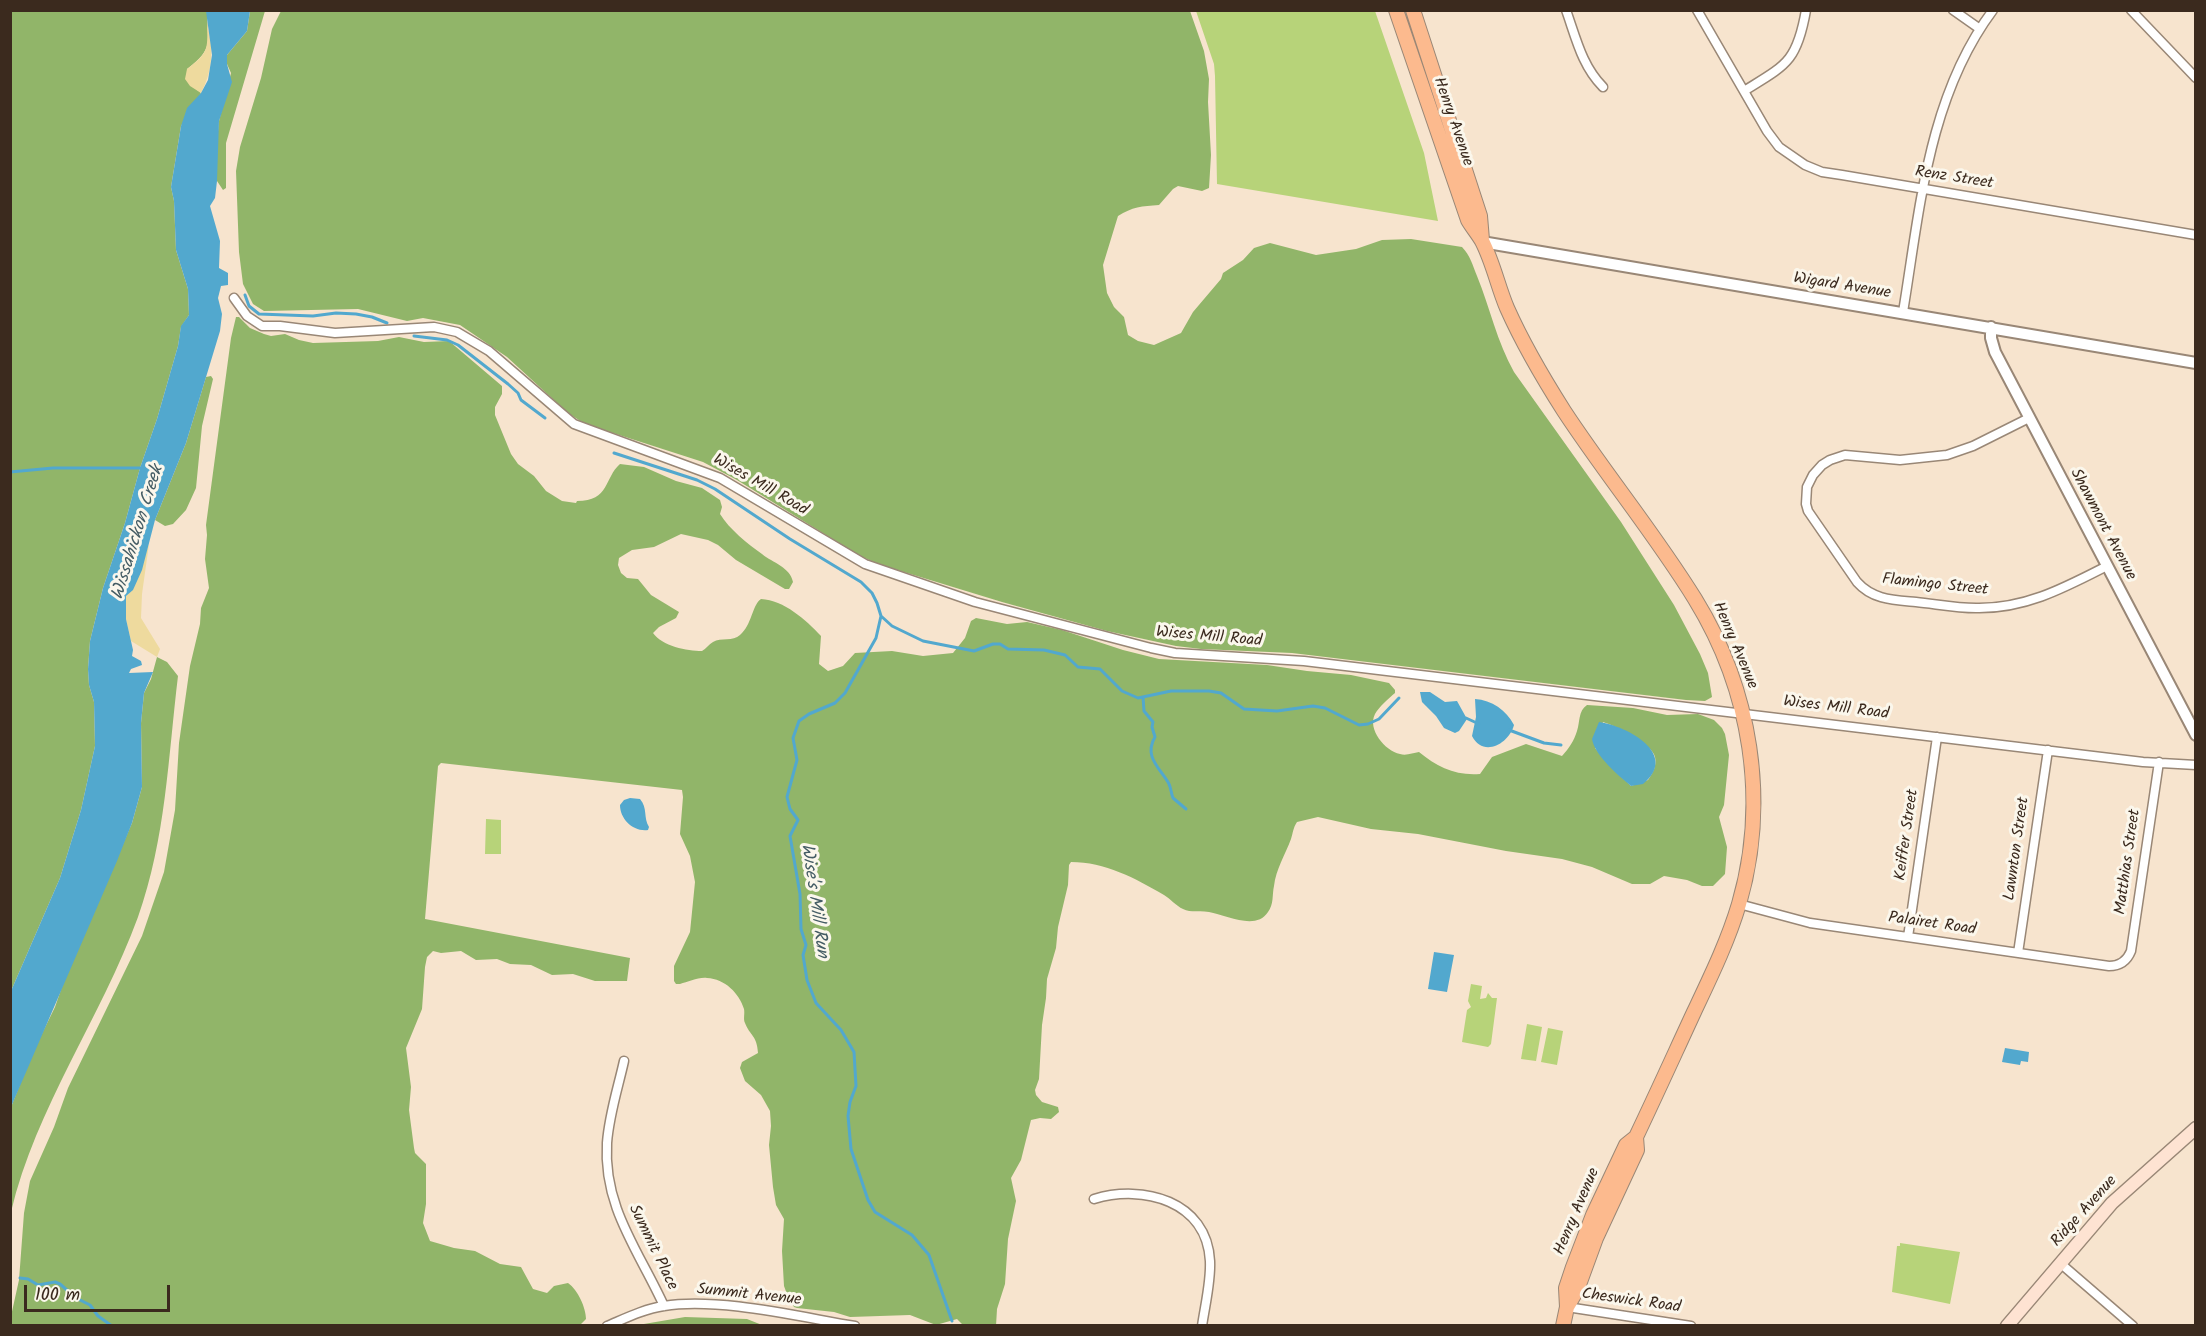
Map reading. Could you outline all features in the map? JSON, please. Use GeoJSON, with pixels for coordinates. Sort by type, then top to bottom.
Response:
{"type":"FeatureCollection","features":[{"type":"Feature","properties":{"kind":"main road","name":"Henry Avenue"},"geometry":{"type":"LineString","coordinates":[[1395,10],[1468,220],[1482,242],[1514,323],[1544,378],[1576,429],[1682,579],[1706,619],[1727,662],[1743,713],[1751,755],[1753,818],[1750,853],[1739,904],[1725,945],[1636,1137],[1636,1150],[1596,1238],[1577,1290],[1567,1307],[1563,1326]]}},
{"type":"Feature","properties":{"kind":"main road","name":"Henry Avenue"},"geometry":{"type":"LineString","coordinates":[[1413,10],[1480,216],[1482,242]]}},
{"type":"Feature","properties":{"kind":"main road","name":"Ridge Avenue"},"geometry":{"type":"LineString","coordinates":[[2007,1326],[2120,1195],[2196,1128]]}},
{"type":"Feature","properties":{"kind":"street"},"geometry":{"type":"LineString","coordinates":[[1566,10],[1584,63],[1603,87]]}},
{"type":"Feature","properties":{"kind":"street","name":"Renz Street"},"geometry":{"type":"LineString","coordinates":[[1697,10],[1773,139],[1786,153],[1799,162],[1822,172],[2196,234]]}},
{"type":"Feature","properties":{"kind":"street"},"geometry":{"type":"LineString","coordinates":[[1744,91],[1779,70],[1790,60],[1801,39],[1806,10]]}},
{"type":"Feature","properties":{"kind":"street"},"geometry":{"type":"LineString","coordinates":[[1953,10],[1980,30]]}},
{"type":"Feature","properties":{"kind":"street"},"geometry":{"type":"LineString","coordinates":[[1903,312],[1931,150],[1945,101],[1958,71],[1993,10]]}},
{"type":"Feature","properties":{"kind":"street"},"geometry":{"type":"LineString","coordinates":[[2131,10],[2196,78]]}},
{"type":"Feature","properties":{"kind":"street","name":"Wigard Avenue"},"geometry":{"type":"LineString","coordinates":[[1482,242],[2196,363]]}},
{"type":"Feature","properties":{"kind":"street","name":"Wises Mill Road"},"geometry":{"type":"LineString","coordinates":[[234,298],[247,316],[262,326],[336,333],[434,327],[457,332],[489,351],[574,424],[720,478],[865,564],[991,606],[1163,651],[1283,659],[2048,750],[2196,765]]}},
{"type":"Feature","properties":{"kind":"street","name":"Shawmont Avenue"},"geometry":{"type":"LineString","coordinates":[[1991,327],[1991,340],[1995,352],[2107,566],[2190,713],[2196,735]]}},
{"type":"Feature","properties":{"kind":"street","name":"Flamingo Street"},"geometry":{"type":"LineString","coordinates":[[2029,417],[1980,443],[1947,455],[1900,460],[1845,455],[1830,460],[1813,475],[1807,487],[1808,512],[1857,582],[1873,595],[1969,608],[2009,606],[2049,595],[2107,566]]}},
{"type":"Feature","properties":{"kind":"street","name":"Keiffer Street"},"geometry":{"type":"LineString","coordinates":[[1908,936],[1937,737]]}},
{"type":"Feature","properties":{"kind":"street","name":"Lawnton Street"},"geometry":{"type":"LineString","coordinates":[[2018,953],[2048,750]]}},
{"type":"Feature","properties":{"kind":"street","name":"Matthias Street"},"geometry":{"type":"LineString","coordinates":[[2122,963],[2131,951],[2159,762]]}},
{"type":"Feature","properties":{"kind":"street","name":"Palairet Road"},"geometry":{"type":"LineString","coordinates":[[1739,904],[1798,920],[2109,966],[2122,963]]}},
{"type":"Feature","properties":{"kind":"street","name":"Summit Place"},"geometry":{"type":"LineString","coordinates":[[624,1061],[608,1132],[609,1182],[617,1213],[664,1306]]}},
{"type":"Feature","properties":{"kind":"street"},"geometry":{"type":"LineString","coordinates":[[1094,1199],[1123,1193],[1158,1197],[1182,1208],[1194,1221],[1204,1236],[1210,1261],[1202,1326]]}},
{"type":"Feature","properties":{"kind":"street"},"geometry":{"type":"LineString","coordinates":[[2060,1263],[2133,1326]]}},
{"type":"Feature","properties":{"kind":"street","name":"Summit Avenue"},"geometry":{"type":"LineString","coordinates":[[607,1326],[642,1311],[664,1306],[718,1305],[855,1326]]}},
{"type":"Feature","properties":{"kind":"street","name":"Cheswick Road"},"geometry":{"type":"LineString","coordinates":[[1567,1307],[1691,1326]]}},
{"type":"Feature","properties":{"kind":"street"},"geometry":{"type":"LineString","coordinates":[[785,1326],[786,1315]]}},
{"type":"Feature","properties":{"kind":"green space"},"geometry":{"type":"Polygon","coordinates":[[[11,11],[207,11],[208,44],[202,55],[187,69],[196,89],[201,93],[181,126],[171,187],[174,201],[176,250],[188,289],[189,315],[181,327],[178,346],[157,419],[103,588],[90,641],[88,669],[89,685],[94,702],[95,746],[81,810],[60,878],[11,991],[11,11]]]}},
{"type":"Feature","properties":{"kind":"green space"},"geometry":{"type":"Polygon","coordinates":[[[250,11],[265,11],[226,143],[226,188],[223,190],[217,181],[217,141],[219,121],[231,73],[227,64],[227,55],[247,31],[250,11]]]}},
{"type":"Feature","properties":{"kind":"green space"},"geometry":{"type":"Polygon","coordinates":[[[281,11],[1190,11],[1204,51],[1209,79],[1211,155],[1209,188],[1202,191],[1178,186],[1159,205],[1137,207],[1118,216],[1103,265],[1107,293],[1114,307],[1124,317],[1128,335],[1138,341],[1154,345],[1181,333],[1193,312],[1221,279],[1223,273],[1243,260],[1254,248],[1270,243],[1316,255],[1356,249],[1382,240],[1411,239],[1462,247],[1473,265],[1498,337],[1514,372],[1621,522],[1674,605],[1708,673],[1712,697],[1705,701],[1686,700],[1292,653],[1201,649],[1107,631],[1002,602],[881,565],[860,556],[737,480],[703,462],[585,424],[568,413],[507,357],[460,325],[423,318],[407,321],[358,309],[264,311],[253,304],[243,284],[239,252],[236,171],[240,147],[261,78],[272,29],[281,11]]]}},
{"type":"Feature","properties":{"kind":"green space"},"geometry":{"type":"Polygon","coordinates":[[[1196,11],[1375,11],[1424,153],[1438,221],[1217,184],[1214,64],[1196,11]]]}},
{"type":"Feature","properties":{"kind":"green space"},"geometry":{"type":"Polygon","coordinates":[[[236,317],[239,317],[250,328],[264,334],[271,336],[285,334],[313,343],[378,341],[399,337],[424,342],[449,341],[502,386],[502,394],[495,407],[495,415],[511,454],[546,491],[562,501],[576,503],[595,497],[605,488],[620,464],[644,467],[676,481],[702,488],[720,500],[722,507],[720,514],[728,525],[751,546],[785,569],[793,582],[789,589],[785,589],[736,560],[718,545],[708,540],[681,534],[654,547],[632,550],[619,558],[618,565],[621,573],[627,578],[638,579],[651,595],[679,612],[676,618],[653,633],[662,641],[682,649],[702,651],[716,641],[737,637],[744,631],[761,599],[786,607],[821,636],[819,664],[828,671],[843,666],[855,653],[892,651],[923,656],[953,653],[965,638],[971,621],[976,618],[1007,624],[1027,622],[1159,659],[1267,665],[1351,675],[1389,683],[1395,693],[1379,708],[1373,720],[1375,732],[1383,744],[1400,754],[1419,752],[1447,769],[1463,774],[1480,774],[1492,757],[1526,744],[1562,756],[1574,738],[1581,713],[1587,705],[1633,708],[1667,715],[1698,714],[1714,720],[1722,728],[1729,755],[1724,805],[1719,817],[1727,847],[1725,874],[1713,886],[1702,886],[1687,880],[1664,876],[1650,884],[1632,884],[1592,867],[1562,859],[1418,834],[1371,829],[1318,817],[1297,822],[1277,874],[1270,909],[1263,918],[1249,921],[1209,912],[1186,910],[1131,877],[1096,865],[1071,862],[1056,948],[1047,979],[1039,1079],[1035,1090],[1042,1102],[1058,1107],[1059,1112],[1051,1119],[1031,1120],[1021,1160],[1011,1178],[1016,1201],[1008,1239],[1005,1284],[997,1309],[996,1326],[963,1325],[957,1319],[936,1325],[910,1315],[850,1317],[834,1312],[797,1308],[788,1297],[784,1286],[782,1251],[784,1219],[776,1205],[773,1187],[769,1145],[770,1111],[761,1095],[745,1081],[740,1068],[742,1062],[758,1053],[753,1036],[744,1021],[742,1003],[735,992],[714,979],[697,979],[680,984],[674,981],[674,966],[690,932],[695,882],[690,856],[680,834],[682,790],[441,763],[438,766],[425,919],[630,958],[627,981],[595,981],[573,974],[552,975],[531,965],[510,964],[497,959],[476,960],[461,951],[441,953],[433,951],[427,957],[425,967],[422,1009],[406,1048],[411,1087],[409,1110],[414,1148],[415,1153],[426,1164],[426,1204],[423,1223],[430,1241],[475,1251],[500,1264],[521,1267],[533,1289],[547,1293],[554,1286],[568,1283],[581,1300],[586,1319],[579,1326],[11,1326],[19,1280],[24,1213],[30,1181],[68,1088],[142,936],[164,872],[175,810],[179,743],[190,666],[200,624],[201,608],[209,588],[205,559],[206,525],[231,338],[236,317]],[[1603,722],[1595,748],[1631,786],[1648,780],[1655,763],[1652,752],[1633,736],[1603,722]]]}},
{"type":"Feature","properties":{"kind":"green space"},"geometry":{"type":"Polygon","coordinates":[[[211,376],[213,379],[202,426],[196,488],[186,510],[173,524],[165,526],[155,520],[186,443],[206,377],[211,376]]]}},
{"type":"Feature","properties":{"kind":"green space"},"geometry":{"type":"Polygon","coordinates":[[[157,657],[167,662],[178,676],[165,798],[155,858],[138,917],[123,954],[52,1099],[22,1173],[11,1212],[11,1107],[132,823],[142,787],[141,723],[144,693],[151,679],[157,657]]]}},
{"type":"Feature","properties":{"kind":"green space"},"geometry":{"type":"Polygon","coordinates":[[[486,819],[501,820],[501,854],[485,854],[486,819]]]}},
{"type":"Feature","properties":{"kind":"green space"},"geometry":{"type":"Polygon","coordinates":[[[1471,984],[1482,986],[1480,999],[1486,998],[1488,993],[1492,998],[1497,998],[1491,1044],[1488,1047],[1462,1042],[1467,1010],[1471,1007],[1468,1001],[1471,984]]]}},
{"type":"Feature","properties":{"kind":"green space"},"geometry":{"type":"Polygon","coordinates":[[[1527,1024],[1542,1027],[1536,1061],[1521,1059],[1527,1024]]]}},
{"type":"Feature","properties":{"kind":"green space"},"geometry":{"type":"Polygon","coordinates":[[[1548,1028],[1563,1031],[1557,1065],[1541,1062],[1548,1028]]]}},
{"type":"Feature","properties":{"kind":"green space"},"geometry":{"type":"Polygon","coordinates":[[[1900,1243],[1960,1252],[1950,1304],[1892,1292],[1897,1246],[1900,1246],[1900,1243]]]}},
{"type":"Feature","properties":{"kind":"green space"},"geometry":{"type":"Polygon","coordinates":[[[685,1317],[747,1319],[762,1325],[638,1325],[685,1317]]]}},
{"type":"Feature","properties":{"kind":"sand"},"geometry":{"type":"Polygon","coordinates":[[[207,24],[211,42],[211,59],[208,76],[201,93],[190,86],[185,79],[187,69],[203,55],[207,45],[207,24]]]}},
{"type":"Feature","properties":{"kind":"sand"},"geometry":{"type":"Polygon","coordinates":[[[149,544],[141,618],[160,649],[157,657],[131,641],[126,619],[126,596],[138,578],[149,544]]]}},
{"type":"Feature","properties":{"kind":"water","name":"Wissahickon Creek"},"geometry":{"type":"Polygon","coordinates":[[[206,11],[250,11],[247,31],[227,55],[232,82],[219,121],[217,181],[215,198],[210,206],[220,241],[219,268],[228,273],[228,285],[221,286],[218,298],[222,314],[220,331],[186,443],[155,520],[142,570],[133,590],[126,596],[126,619],[133,650],[132,656],[141,661],[142,665],[131,669],[129,673],[153,672],[144,693],[141,723],[142,787],[132,823],[117,861],[11,1107],[11,991],[60,878],[81,810],[95,746],[94,702],[89,685],[88,669],[90,641],[103,588],[157,419],[178,346],[181,326],[189,315],[188,289],[176,250],[174,201],[171,187],[181,126],[187,108],[201,93],[208,80],[212,55],[206,11]]]}},
{"type":"Feature","properties":{"kind":"water"},"geometry":{"type":"Polygon","coordinates":[[[1420,692],[1430,692],[1445,702],[1457,701],[1467,719],[1459,731],[1455,733],[1444,728],[1422,702],[1420,692]]]}},
{"type":"Feature","properties":{"kind":"water"},"geometry":{"type":"Polygon","coordinates":[[[1475,699],[1487,701],[1498,707],[1514,725],[1507,738],[1501,743],[1489,747],[1482,746],[1472,736],[1476,717],[1475,699]]]}},
{"type":"Feature","properties":{"kind":"water"},"geometry":{"type":"Polygon","coordinates":[[[1599,722],[1635,735],[1653,752],[1656,762],[1653,773],[1643,784],[1631,786],[1608,765],[1598,752],[1592,739],[1599,722]]]}},
{"type":"Feature","properties":{"kind":"water"},"geometry":{"type":"Polygon","coordinates":[[[640,799],[642,802],[648,830],[633,827],[622,815],[620,805],[624,800],[640,799]]]}},
{"type":"Feature","properties":{"kind":"water"},"geometry":{"type":"Polygon","coordinates":[[[1434,952],[1454,955],[1447,992],[1428,989],[1434,952]]]}},
{"type":"Feature","properties":{"kind":"water"},"geometry":{"type":"Polygon","coordinates":[[[2005,1048],[2029,1052],[2028,1062],[2021,1061],[2020,1065],[2002,1062],[2005,1048]]]}},
{"type":"Feature","properties":{"kind":"waterway","name":"Wise's Mill Run"},"geometry":{"type":"LineString","coordinates":[[245,295],[249,306],[259,314],[313,316],[336,313],[356,314],[387,323]]}},
{"type":"Feature","properties":{"kind":"waterway","name":"Wise's Mill Run"},"geometry":{"type":"LineString","coordinates":[[414,336],[447,340],[458,345],[508,384],[518,393],[521,400],[545,418]]}},
{"type":"Feature","properties":{"kind":"waterway","name":"Wise's Mill Run"},"geometry":{"type":"LineString","coordinates":[[614,453],[697,480],[715,489],[790,539],[861,582],[872,593],[877,603],[881,616],[876,638],[845,693],[835,703],[799,721],[793,738],[797,760],[787,797],[790,809],[798,820],[790,836],[800,894],[801,929],[806,945],[803,955],[807,980],[816,1003],[841,1030],[854,1052],[856,1086],[848,1116],[851,1149],[868,1200],[875,1212],[912,1235],[929,1255],[952,1321]]}},
{"type":"Feature","properties":{"kind":"waterway","name":"Wissahickon Creek"},"geometry":{"type":"LineString","coordinates":[[10,472],[53,468],[144,468]]}},
{"type":"Feature","properties":{"kind":"waterway"},"geometry":{"type":"LineString","coordinates":[[881,616],[892,626],[923,641],[974,651],[993,644],[1000,644],[1008,649],[1044,650],[1065,655],[1078,667],[1100,669],[1122,691],[1138,698],[1171,691],[1209,691],[1221,693],[1244,709],[1277,711],[1313,706],[1325,708],[1359,725],[1379,719],[1399,698]]}},
{"type":"Feature","properties":{"kind":"waterway"},"geometry":{"type":"LineString","coordinates":[[1143,697],[1144,711],[1153,722],[1155,737],[1152,744],[1152,757],[1169,784],[1173,798],[1186,809]]}},
{"type":"Feature","properties":{"kind":"waterway"},"geometry":{"type":"LineString","coordinates":[[1466,718],[1479,724]]}},
{"type":"Feature","properties":{"kind":"waterway"},"geometry":{"type":"LineString","coordinates":[[1509,730],[1544,743],[1561,745]]}},
{"type":"Feature","properties":{"kind":"waterway"},"geometry":{"type":"LineString","coordinates":[[20,1278],[28,1279],[38,1285],[55,1282],[60,1284],[76,1298],[90,1305],[98,1316],[112,1326]]}}]}
